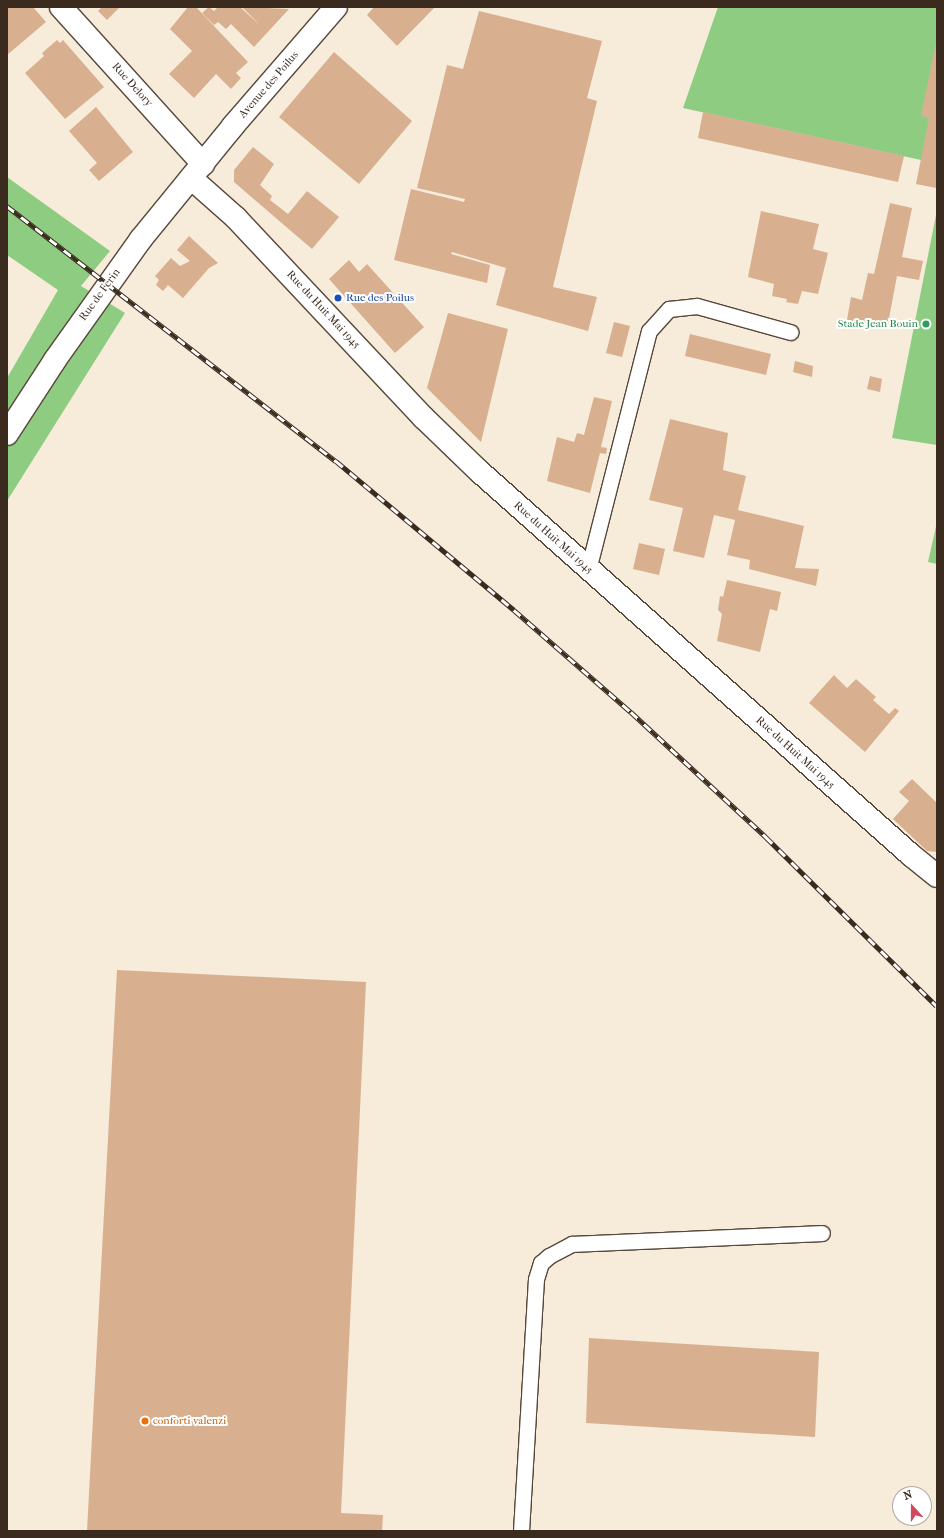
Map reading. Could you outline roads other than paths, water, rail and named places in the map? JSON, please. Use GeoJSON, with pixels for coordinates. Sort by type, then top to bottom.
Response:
{"type":"FeatureCollection","features":[{"type":"Feature","properties":{"kind":"street","name":"Rue Delory"},"geometry":{"type":"LineString","coordinates":[[61,7],[197,171]]}},
{"type":"Feature","properties":{"kind":"street","name":"Avenue des Poilus"},"geometry":{"type":"LineString","coordinates":[[197,171],[336,7]]}},
{"type":"Feature","properties":{"kind":"street","name":"Rue de Ferin"},"geometry":{"type":"LineString","coordinates":[[7,434],[108,284],[197,171]]}},
{"type":"Feature","properties":{"kind":"street","name":"Rue du Huit Mai 1945"},"geometry":{"type":"LineString","coordinates":[[197,171],[236,218],[447,441],[588,570],[911,856],[937,876]]}},
{"type":"Feature","properties":{"kind":"lane"},"geometry":{"type":"LineString","coordinates":[[588,570],[649,331],[669,309],[697,306],[790,332]]}},
{"type":"Feature","properties":{"kind":"lane"},"geometry":{"type":"LineString","coordinates":[[521,1531],[536,1279],[541,1263],[549,1256],[572,1244],[822,1233]]}},
{"type":"Feature","properties":{"kind":"railway"},"geometry":{"type":"LineString","coordinates":[[7,206],[336,461],[514,610],[631,712],[766,837],[937,1006]]}},
{"type":"Feature","properties":{"kind":"place","name":"Rue des Poilus"},"geometry":{"type":"Point","coordinates":[338,298]}},
{"type":"Feature","properties":{"kind":"place","name":"Stade Jean Bouin"},"geometry":{"type":"Point","coordinates":[926,324]}},
{"type":"Feature","properties":{"kind":"place","name":"conforti valenzi"},"geometry":{"type":"Point","coordinates":[145,1421]}}]}
